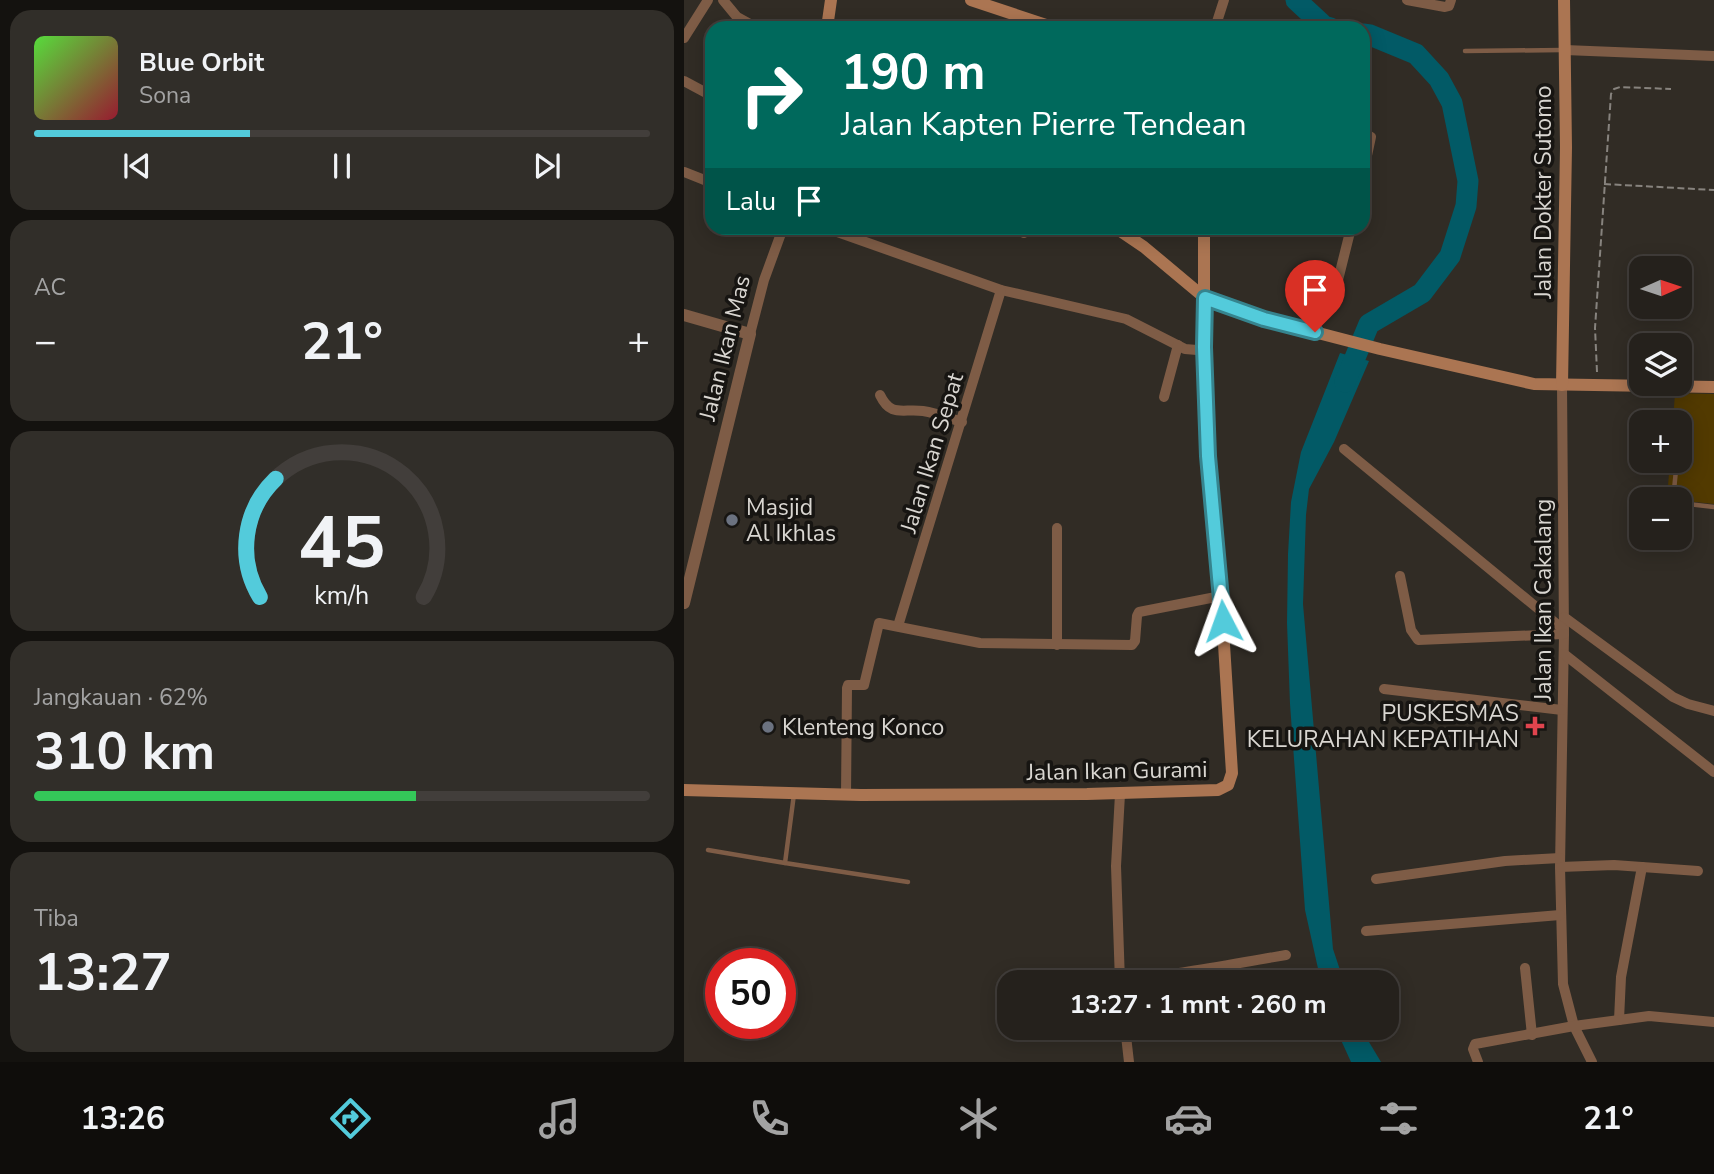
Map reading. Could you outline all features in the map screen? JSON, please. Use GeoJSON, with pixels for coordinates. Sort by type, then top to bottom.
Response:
{"type":"FeatureCollection","features":[{"type":"Feature","properties":{"kind":"main road"},"geometry":{"type":"LineString","coordinates":[[828,21],[831,0]]}},
{"type":"Feature","properties":{"kind":"main road"},"geometry":{"type":"LineString","coordinates":[[971,0],[1034,21]]}},
{"type":"Feature","properties":{"kind":"main road","name":"Jalan Dokter Sutomo"},"geometry":{"type":"LineString","coordinates":[[1562,385],[1564,0]]}},
{"type":"Feature","properties":{"kind":"main road"},"geometry":{"type":"LineString","coordinates":[[1126,235],[1205,298],[1264,319],[1533,384],[1714,387]]}},
{"type":"Feature","properties":{"kind":"main road","name":"Jalan Ikan Gurami"},"geometry":{"type":"LineString","coordinates":[[686,790],[846,795],[1120,794],[1218,790],[1228,785],[1232,773],[1221,596],[1208,456],[1204,235]]}},
{"type":"Feature","properties":{"kind":"street"},"geometry":{"type":"LineString","coordinates":[[684,38],[708,0]]}},
{"type":"Feature","properties":{"kind":"street"},"geometry":{"type":"LineString","coordinates":[[723,0],[737,17],[744,21]]}},
{"type":"Feature","properties":{"kind":"street"},"geometry":{"type":"LineString","coordinates":[[1217,21],[1224,0]]}},
{"type":"Feature","properties":{"kind":"street"},"geometry":{"type":"LineString","coordinates":[[1407,0],[1445,8],[1451,0]]}},
{"type":"Feature","properties":{"kind":"street"},"geometry":{"type":"LineString","coordinates":[[1565,50],[1714,56]]}},
{"type":"Feature","properties":{"kind":"street"},"geometry":{"type":"LineString","coordinates":[[684,81],[705,92]]}},
{"type":"Feature","properties":{"kind":"street"},"geometry":{"type":"LineString","coordinates":[[684,172],[705,180]]}},
{"type":"Feature","properties":{"kind":"street","name":"Jalan Ikan Mas"},"geometry":{"type":"LineString","coordinates":[[684,603],[750,334],[767,270],[780,235]]}},
{"type":"Feature","properties":{"kind":"street"},"geometry":{"type":"LineString","coordinates":[[846,235],[1001,290],[1126,318],[1192,350],[1204,347]]}},
{"type":"Feature","properties":{"kind":"street"},"geometry":{"type":"LineString","coordinates":[[1338,280],[1349,235]]}},
{"type":"Feature","properties":{"kind":"street","name":"Jalan Ikan Sepat"},"geometry":{"type":"LineString","coordinates":[[898,626],[1001,290]]}},
{"type":"Feature","properties":{"kind":"street"},"geometry":{"type":"LineString","coordinates":[[684,315],[750,334]]}},
{"type":"Feature","properties":{"kind":"street"},"geometry":{"type":"LineString","coordinates":[[1164,397],[1178,345]]}},
{"type":"Feature","properties":{"kind":"street","name":"Jalan Ikan Cakalang"},"geometry":{"type":"LineString","coordinates":[[1562,385],[1564,654],[1560,915],[1563,984],[1574,1026],[1592,1062]]}},
{"type":"Feature","properties":{"kind":"street"},"geometry":{"type":"LineString","coordinates":[[879,395],[886,406],[896,411],[924,411],[962,422]]}},
{"type":"Feature","properties":{"kind":"street"},"geometry":{"type":"LineString","coordinates":[[1344,449],[1564,632]]}},
{"type":"Feature","properties":{"kind":"street"},"geometry":{"type":"LineString","coordinates":[[1057,528],[1057,645]]}},
{"type":"Feature","properties":{"kind":"street"},"geometry":{"type":"LineString","coordinates":[[1400,576],[1411,630],[1418,640],[1564,632]]}},
{"type":"Feature","properties":{"kind":"street"},"geometry":{"type":"LineString","coordinates":[[846,795],[847,686],[864,685],[879,624],[975,642],[1132,645],[1135,642],[1138,612],[1221,596]]}},
{"type":"Feature","properties":{"kind":"street"},"geometry":{"type":"LineString","coordinates":[[1564,617],[1673,697],[1714,711]]}},
{"type":"Feature","properties":{"kind":"street"},"geometry":{"type":"LineString","coordinates":[[1564,654],[1714,772]]}},
{"type":"Feature","properties":{"kind":"street"},"geometry":{"type":"LineString","coordinates":[[1384,690],[1562,710]]}},
{"type":"Feature","properties":{"kind":"street"},"geometry":{"type":"LineString","coordinates":[[1120,794],[1116,866],[1120,970]]}},
{"type":"Feature","properties":{"kind":"street"},"geometry":{"type":"LineString","coordinates":[[1376,879],[1505,861],[1698,871]]}},
{"type":"Feature","properties":{"kind":"street"},"geometry":{"type":"LineString","coordinates":[[1619,1020],[1621,977],[1642,867]]}},
{"type":"Feature","properties":{"kind":"street"},"geometry":{"type":"LineString","coordinates":[[1366,931],[1560,915]]}},
{"type":"Feature","properties":{"kind":"street"},"geometry":{"type":"LineString","coordinates":[[1203,970],[1287,955]]}},
{"type":"Feature","properties":{"kind":"street"},"geometry":{"type":"LineString","coordinates":[[1525,968],[1532,1035]]}},
{"type":"Feature","properties":{"kind":"street"},"geometry":{"type":"LineString","coordinates":[[1478,1062],[1473,1049],[1475,1044],[1574,1026],[1663,1016],[1714,1022]]}},
{"type":"Feature","properties":{"kind":"street"},"geometry":{"type":"LineString","coordinates":[[1126,1040],[1129,1062]]}},
{"type":"Feature","properties":{"kind":"lane"},"geometry":{"type":"LineString","coordinates":[[1465,51],[1565,50]]}},
{"type":"Feature","properties":{"kind":"lane"},"geometry":{"type":"LineString","coordinates":[[1692,504],[1714,507]]}},
{"type":"Feature","properties":{"kind":"lane"},"geometry":{"type":"LineString","coordinates":[[784,863],[794,793]]}},
{"type":"Feature","properties":{"kind":"lane"},"geometry":{"type":"LineString","coordinates":[[708,850],[908,882]]}},
{"type":"Feature","properties":{"kind":"path"},"geometry":{"type":"LineString","coordinates":[[1599,385],[1595,328],[1610,100],[1614,89],[1627,86],[1671,89]]}},
{"type":"Feature","properties":{"kind":"path"},"geometry":{"type":"LineString","coordinates":[[1604,184],[1714,190]]}},
{"type":"Feature","properties":{"kind":"shaded area"},"geometry":{"type":"Polygon","coordinates":[[[1714,394],[1714,504],[1692,502],[1692,487],[1668,487],[1669,473],[1692,473],[1692,410],[1674,410],[1675,396],[1714,394]]]}},
{"type":"Feature","properties":{"kind":"water"},"geometry":{"type":"Polygon","coordinates":[[[1340,353],[1369,361],[1334,442],[1309,489],[1306,515],[1303,604],[1333,949],[1340,970],[1318,970],[1305,910],[1287,623],[1291,502],[1301,452],[1340,353]]]}},
{"type":"Feature","properties":{"kind":"water"},"geometry":{"type":"Polygon","coordinates":[[[1341,1040],[1368,1040],[1381,1062],[1351,1062],[1341,1040]]]}},
{"type":"Feature","properties":{"kind":"waterway"},"geometry":{"type":"LineString","coordinates":[[1296,0],[1319,21]]}},
{"type":"Feature","properties":{"kind":"waterway"},"geometry":{"type":"LineString","coordinates":[[1345,382],[1369,324],[1422,293],[1450,256],[1466,206],[1468,181],[1452,103],[1439,79],[1416,54],[1370,35]]}},
{"type":"Feature","properties":{"kind":"place","name":"Masjid Al Ikhlas"},"geometry":{"type":"Point","coordinates":[732,520]}},
{"type":"Feature","properties":{"kind":"place","name":"PUSKESMAS KELURAHAN KEPATIHAN"},"geometry":{"type":"Point","coordinates":[1535,726]}},
{"type":"Feature","properties":{"kind":"place","name":"Klenteng Konco"},"geometry":{"type":"Point","coordinates":[768,727]}},
{"type":"Feature","properties":{"kind":"route"},"geometry":{"type":"LineString","coordinates":[[1223,621],[1208,456],[1205,298],[1264,319],[1315,332]]}}]}
